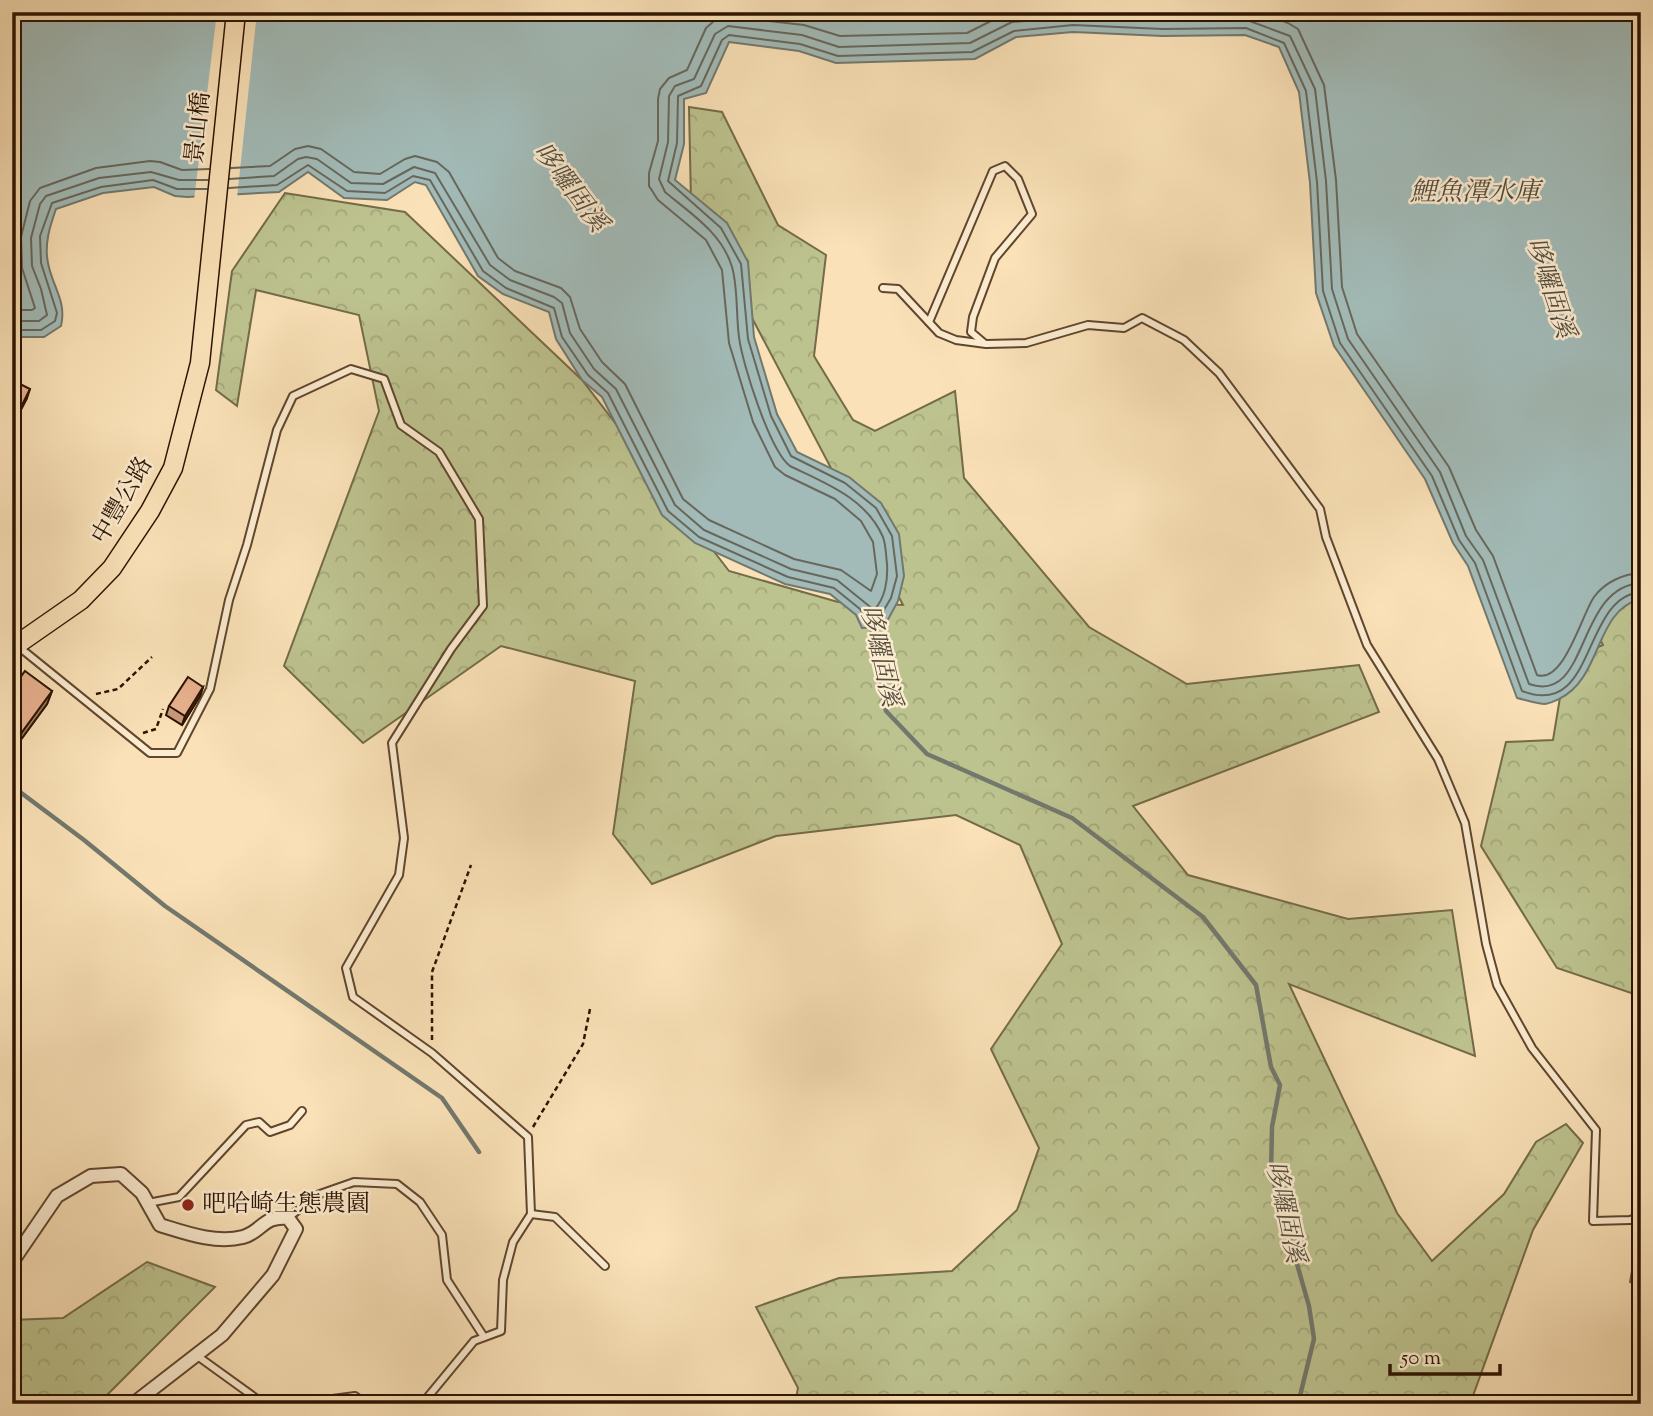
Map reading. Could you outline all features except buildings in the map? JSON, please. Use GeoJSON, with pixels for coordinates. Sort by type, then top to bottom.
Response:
{"type":"FeatureCollection","features":[{"type":"Feature","properties":{"kind":"main road","name":"景山橋"},"geometry":{"type":"LineString","coordinates":[[212,250],[236,12]]}},
{"type":"Feature","properties":{"kind":"main road","name":"中豐公路"},"geometry":{"type":"LineString","coordinates":[[15,647],[81,600],[112,568],[150,511],[173,468],[200,363],[212,250]]}},
{"type":"Feature","properties":{"kind":"street"},"geometry":{"type":"LineString","coordinates":[[12,1262],[57,1196],[91,1176],[121,1174],[142,1193],[160,1225],[201,1239],[244,1237],[275,1217],[288,1218],[296,1229],[273,1275],[222,1335],[133,1404]]}},
{"type":"Feature","properties":{"kind":"lane"},"geometry":{"type":"LineString","coordinates":[[929,322],[993,171],[1005,166],[1018,179],[1032,214],[995,258],[973,317],[971,332],[986,344]]}},
{"type":"Feature","properties":{"kind":"lane"},"geometry":{"type":"LineString","coordinates":[[883,288],[898,289],[939,333],[956,340],[986,344],[1026,343],[1088,325],[1124,328],[1142,318],[1184,340],[1219,373],[1320,509],[1326,537],[1367,645],[1437,759],[1465,823],[1486,944],[1497,985],[1532,1048],[1596,1130],[1594,1221],[1630,1220],[1641,1216]]}},
{"type":"Feature","properties":{"kind":"lane"},"geometry":{"type":"LineString","coordinates":[[15,647],[150,753],[177,753],[210,689],[229,600],[247,545],[277,430],[293,396],[351,369],[384,379],[401,425],[439,453],[479,519],[483,607],[451,649],[392,743],[404,838],[399,875],[346,968],[353,997],[432,1053],[528,1137],[531,1214],[513,1242],[503,1280],[501,1331],[474,1340],[422,1404]]}},
{"type":"Feature","properties":{"kind":"lane"},"geometry":{"type":"LineString","coordinates":[[148,1203],[179,1197],[246,1125],[259,1122],[270,1132],[290,1125],[302,1111]]}},
{"type":"Feature","properties":{"kind":"lane"},"geometry":{"type":"LineString","coordinates":[[288,1218],[317,1195],[354,1182],[397,1184],[420,1202],[442,1235],[447,1280],[484,1337]]}},
{"type":"Feature","properties":{"kind":"lane"},"geometry":{"type":"LineString","coordinates":[[531,1214],[555,1217],[605,1266]]}},
{"type":"Feature","properties":{"kind":"lane"},"geometry":{"type":"LineString","coordinates":[[196,1355],[257,1399],[281,1404]]}},
{"type":"Feature","properties":{"kind":"lane"},"geometry":{"type":"LineString","coordinates":[[295,1404],[355,1396],[366,1404]]}},
{"type":"Feature","properties":{"kind":"path"},"geometry":{"type":"LineString","coordinates":[[81,697],[118,689],[152,657]]}},
{"type":"Feature","properties":{"kind":"path"},"geometry":{"type":"LineString","coordinates":[[129,736],[156,729],[163,709]]}},
{"type":"Feature","properties":{"kind":"path"},"geometry":{"type":"LineString","coordinates":[[432,1053],[432,972],[471,865]]}},
{"type":"Feature","properties":{"kind":"path"},"geometry":{"type":"LineString","coordinates":[[528,1137],[583,1044],[590,1009]]}},
{"type":"Feature","properties":{"kind":"green space"},"geometry":{"type":"Polygon","coordinates":[[[689,107],[722,112],[778,225],[826,255],[814,356],[853,420],[875,431],[955,391],[964,478],[1089,627],[1187,684],[1359,665],[1379,712],[1133,806],[1188,875],[1348,919],[1452,910],[1475,1056],[1289,984],[1397,1213],[1432,1261],[1504,1194],[1536,1142],[1566,1124],[1583,1143],[1533,1230],[1470,1404],[795,1404],[798,1388],[756,1307],[839,1278],[952,1271],[1017,1210],[1039,1148],[991,1049],[1062,944],[1020,845],[956,815],[776,836],[652,884],[613,834],[635,681],[501,646],[363,743],[284,666],[379,411],[359,315],[256,290],[237,406],[216,390],[232,271],[285,193],[405,212],[582,380],[729,571],[838,602],[903,605],[691,202],[689,107]]]}},
{"type":"Feature","properties":{"kind":"green space"},"geometry":{"type":"Polygon","coordinates":[[[1641,578],[1641,979],[1637,995],[1557,968],[1481,846],[1506,742],[1553,740],[1566,661],[1603,645],[1581,604],[1641,578]]]}},
{"type":"Feature","properties":{"kind":"green space"},"geometry":{"type":"Polygon","coordinates":[[[1641,1237],[1641,1287],[1630,1282],[1638,1238],[1641,1237]]]}},
{"type":"Feature","properties":{"kind":"green space"},"geometry":{"type":"Polygon","coordinates":[[[147,1262],[215,1287],[98,1404],[12,1404],[12,1320],[63,1318],[147,1262]]]}},
{"type":"Feature","properties":{"kind":"water","name":"鯉魚潭水庫"},"geometry":{"type":"Polygon","coordinates":[[[12,12],[1641,12],[1641,599],[1626,606],[1615,616],[1584,676],[1573,689],[1546,704],[1517,698],[1468,566],[1453,543],[1425,479],[1334,346],[1316,293],[1310,183],[1299,92],[1279,47],[1245,35],[1163,36],[1073,32],[1016,37],[975,59],[836,63],[799,51],[729,42],[706,93],[684,99],[684,144],[675,180],[727,223],[748,262],[754,337],[777,414],[797,452],[849,477],[881,503],[899,534],[904,576],[898,601],[884,627],[862,628],[856,615],[830,594],[785,584],[695,543],[662,515],[602,397],[582,380],[556,339],[549,312],[503,294],[478,276],[426,185],[415,182],[387,200],[344,198],[308,172],[279,192],[187,197],[175,196],[154,187],[103,193],[56,209],[48,235],[47,256],[61,301],[61,326],[44,337],[12,337],[12,12]]]}},
{"type":"Feature","properties":{"kind":"pier"},"geometry":{"type":"Polygon","coordinates":[[[217,12],[257,12],[237,198],[194,200],[217,12]]]}},
{"type":"Feature","properties":{"kind":"waterway","name":"哆囉固溪"},"geometry":{"type":"LineString","coordinates":[[870,622],[886,711],[927,754],[1072,818],[1203,917],[1256,985],[1271,1067],[1280,1085],[1272,1127],[1271,1173],[1309,1306],[1314,1339],[1298,1404]]}},
{"type":"Feature","properties":{"kind":"waterway"},"geometry":{"type":"LineString","coordinates":[[12,786],[165,906],[442,1098],[479,1152]]}},
{"type":"Feature","properties":{"kind":"place","name":"吧哈崎生態農園"},"geometry":{"type":"Point","coordinates":[188,1205]}}]}
